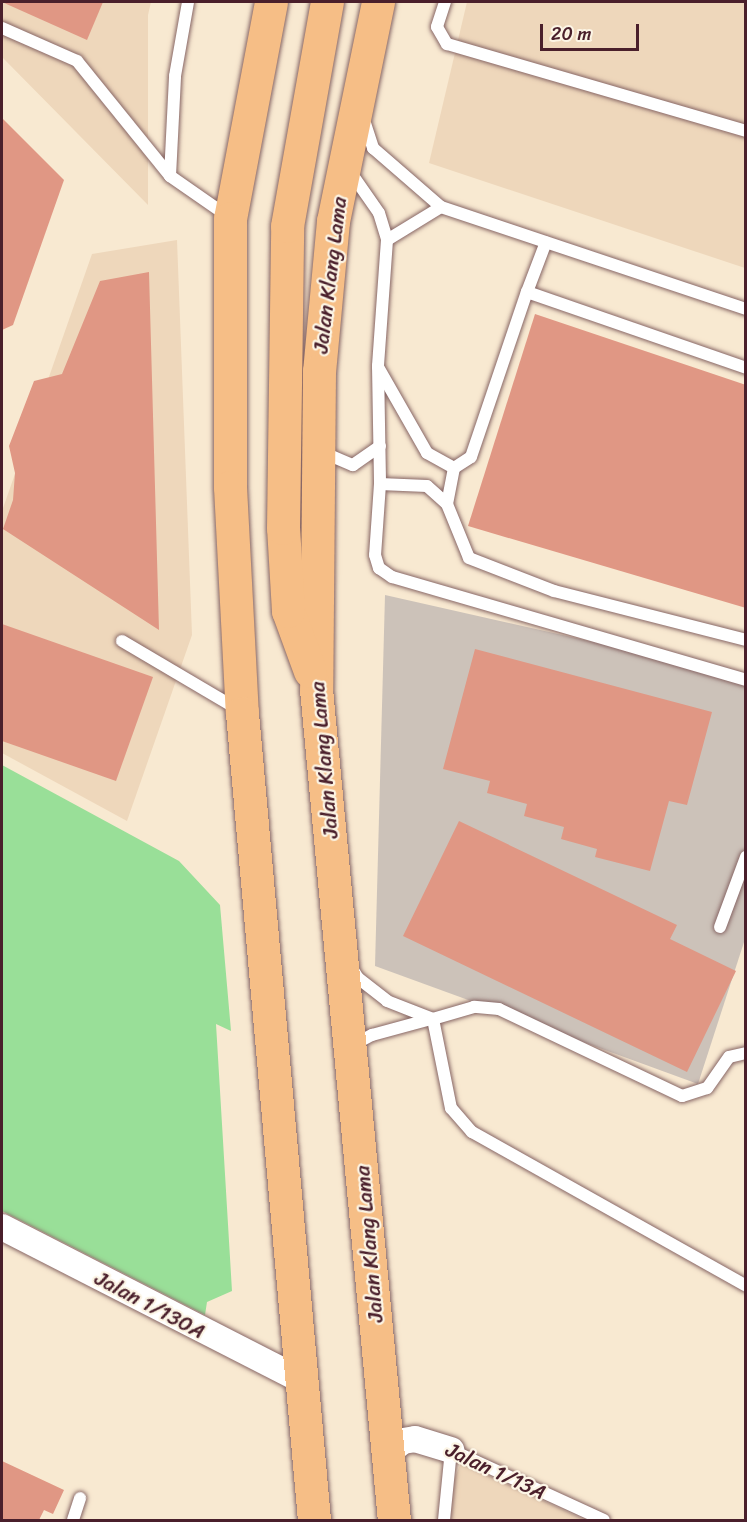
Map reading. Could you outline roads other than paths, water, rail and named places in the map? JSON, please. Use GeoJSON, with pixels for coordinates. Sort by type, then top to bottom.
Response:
{"type":"FeatureCollection","features":[{"type":"Feature","properties":{"kind":"main road"},"geometry":{"type":"LineString","coordinates":[[271,2],[230,218],[229,464],[242,713],[314,1521]]}},
{"type":"Feature","properties":{"kind":"main road"},"geometry":{"type":"LineString","coordinates":[[316,689],[288,611],[283,414],[288,226],[327,2]]}},
{"type":"Feature","properties":{"kind":"main road","name":"Jalan Klang Lama"},"geometry":{"type":"LineString","coordinates":[[378,2],[333,221],[317,423],[316,689],[394,1521]]}},
{"type":"Feature","properties":{"kind":"street","name":"Jalan 1/130A"},"geometry":{"type":"LineString","coordinates":[[2,1227],[301,1380]]}},
{"type":"Feature","properties":{"kind":"street","name":"Jalan 1/13A"},"geometry":{"type":"LineString","coordinates":[[388,1453],[403,1441],[415,1439],[452,1450]]}},
{"type":"Feature","properties":{"kind":"lane"},"geometry":{"type":"LineString","coordinates":[[170,176],[175,76],[188,2]]}},
{"type":"Feature","properties":{"kind":"lane"},"geometry":{"type":"LineString","coordinates":[[445,2],[437,27],[447,44],[746,131]]}},
{"type":"Feature","properties":{"kind":"lane"},"geometry":{"type":"LineString","coordinates":[[2,28],[77,62],[170,176],[230,218]]}},
{"type":"Feature","properties":{"kind":"lane"},"geometry":{"type":"LineString","coordinates":[[358,99],[373,148],[441,207],[746,309]]}},
{"type":"Feature","properties":{"kind":"lane"},"geometry":{"type":"LineString","coordinates":[[344,163],[379,213],[387,240],[378,366],[380,484],[375,555],[379,568],[392,577],[746,680]]}},
{"type":"Feature","properties":{"kind":"lane"},"geometry":{"type":"LineString","coordinates":[[387,240],[441,207]]}},
{"type":"Feature","properties":{"kind":"lane"},"geometry":{"type":"LineString","coordinates":[[447,504],[454,468],[471,457],[546,242]]}},
{"type":"Feature","properties":{"kind":"lane"},"geometry":{"type":"LineString","coordinates":[[527,292],[746,368]]}},
{"type":"Feature","properties":{"kind":"lane"},"geometry":{"type":"LineString","coordinates":[[378,366],[428,453],[454,468]]}},
{"type":"Feature","properties":{"kind":"lane"},"geometry":{"type":"LineString","coordinates":[[317,423],[329,455],[353,465],[380,446]]}},
{"type":"Feature","properties":{"kind":"lane"},"geometry":{"type":"LineString","coordinates":[[380,484],[427,486],[447,504],[469,558],[554,591],[746,640]]}},
{"type":"Feature","properties":{"kind":"lane"},"geometry":{"type":"LineString","coordinates":[[123,641],[242,713]]}},
{"type":"Feature","properties":{"kind":"lane"},"geometry":{"type":"LineString","coordinates":[[720,927],[746,857]]}},
{"type":"Feature","properties":{"kind":"lane"},"geometry":{"type":"LineString","coordinates":[[340,947],[358,978],[387,1001],[433,1019]]}},
{"type":"Feature","properties":{"kind":"lane"},"geometry":{"type":"LineString","coordinates":[[351,1059],[350,1046],[372,1035],[474,1007],[499,1009],[682,1096],[707,1088],[729,1057],[746,1053]]}},
{"type":"Feature","properties":{"kind":"lane"},"geometry":{"type":"LineString","coordinates":[[433,1019],[451,1108],[472,1132],[746,1286]]}},
{"type":"Feature","properties":{"kind":"lane"},"geometry":{"type":"LineString","coordinates":[[444,1521],[452,1450]]}},
{"type":"Feature","properties":{"kind":"lane","name":"Jalan 1/13A"},"geometry":{"type":"LineString","coordinates":[[452,1450],[578,1514],[604,1521]]}},
{"type":"Feature","properties":{"kind":"lane"},"geometry":{"type":"LineString","coordinates":[[73,1521],[80,1498]]}}]}
